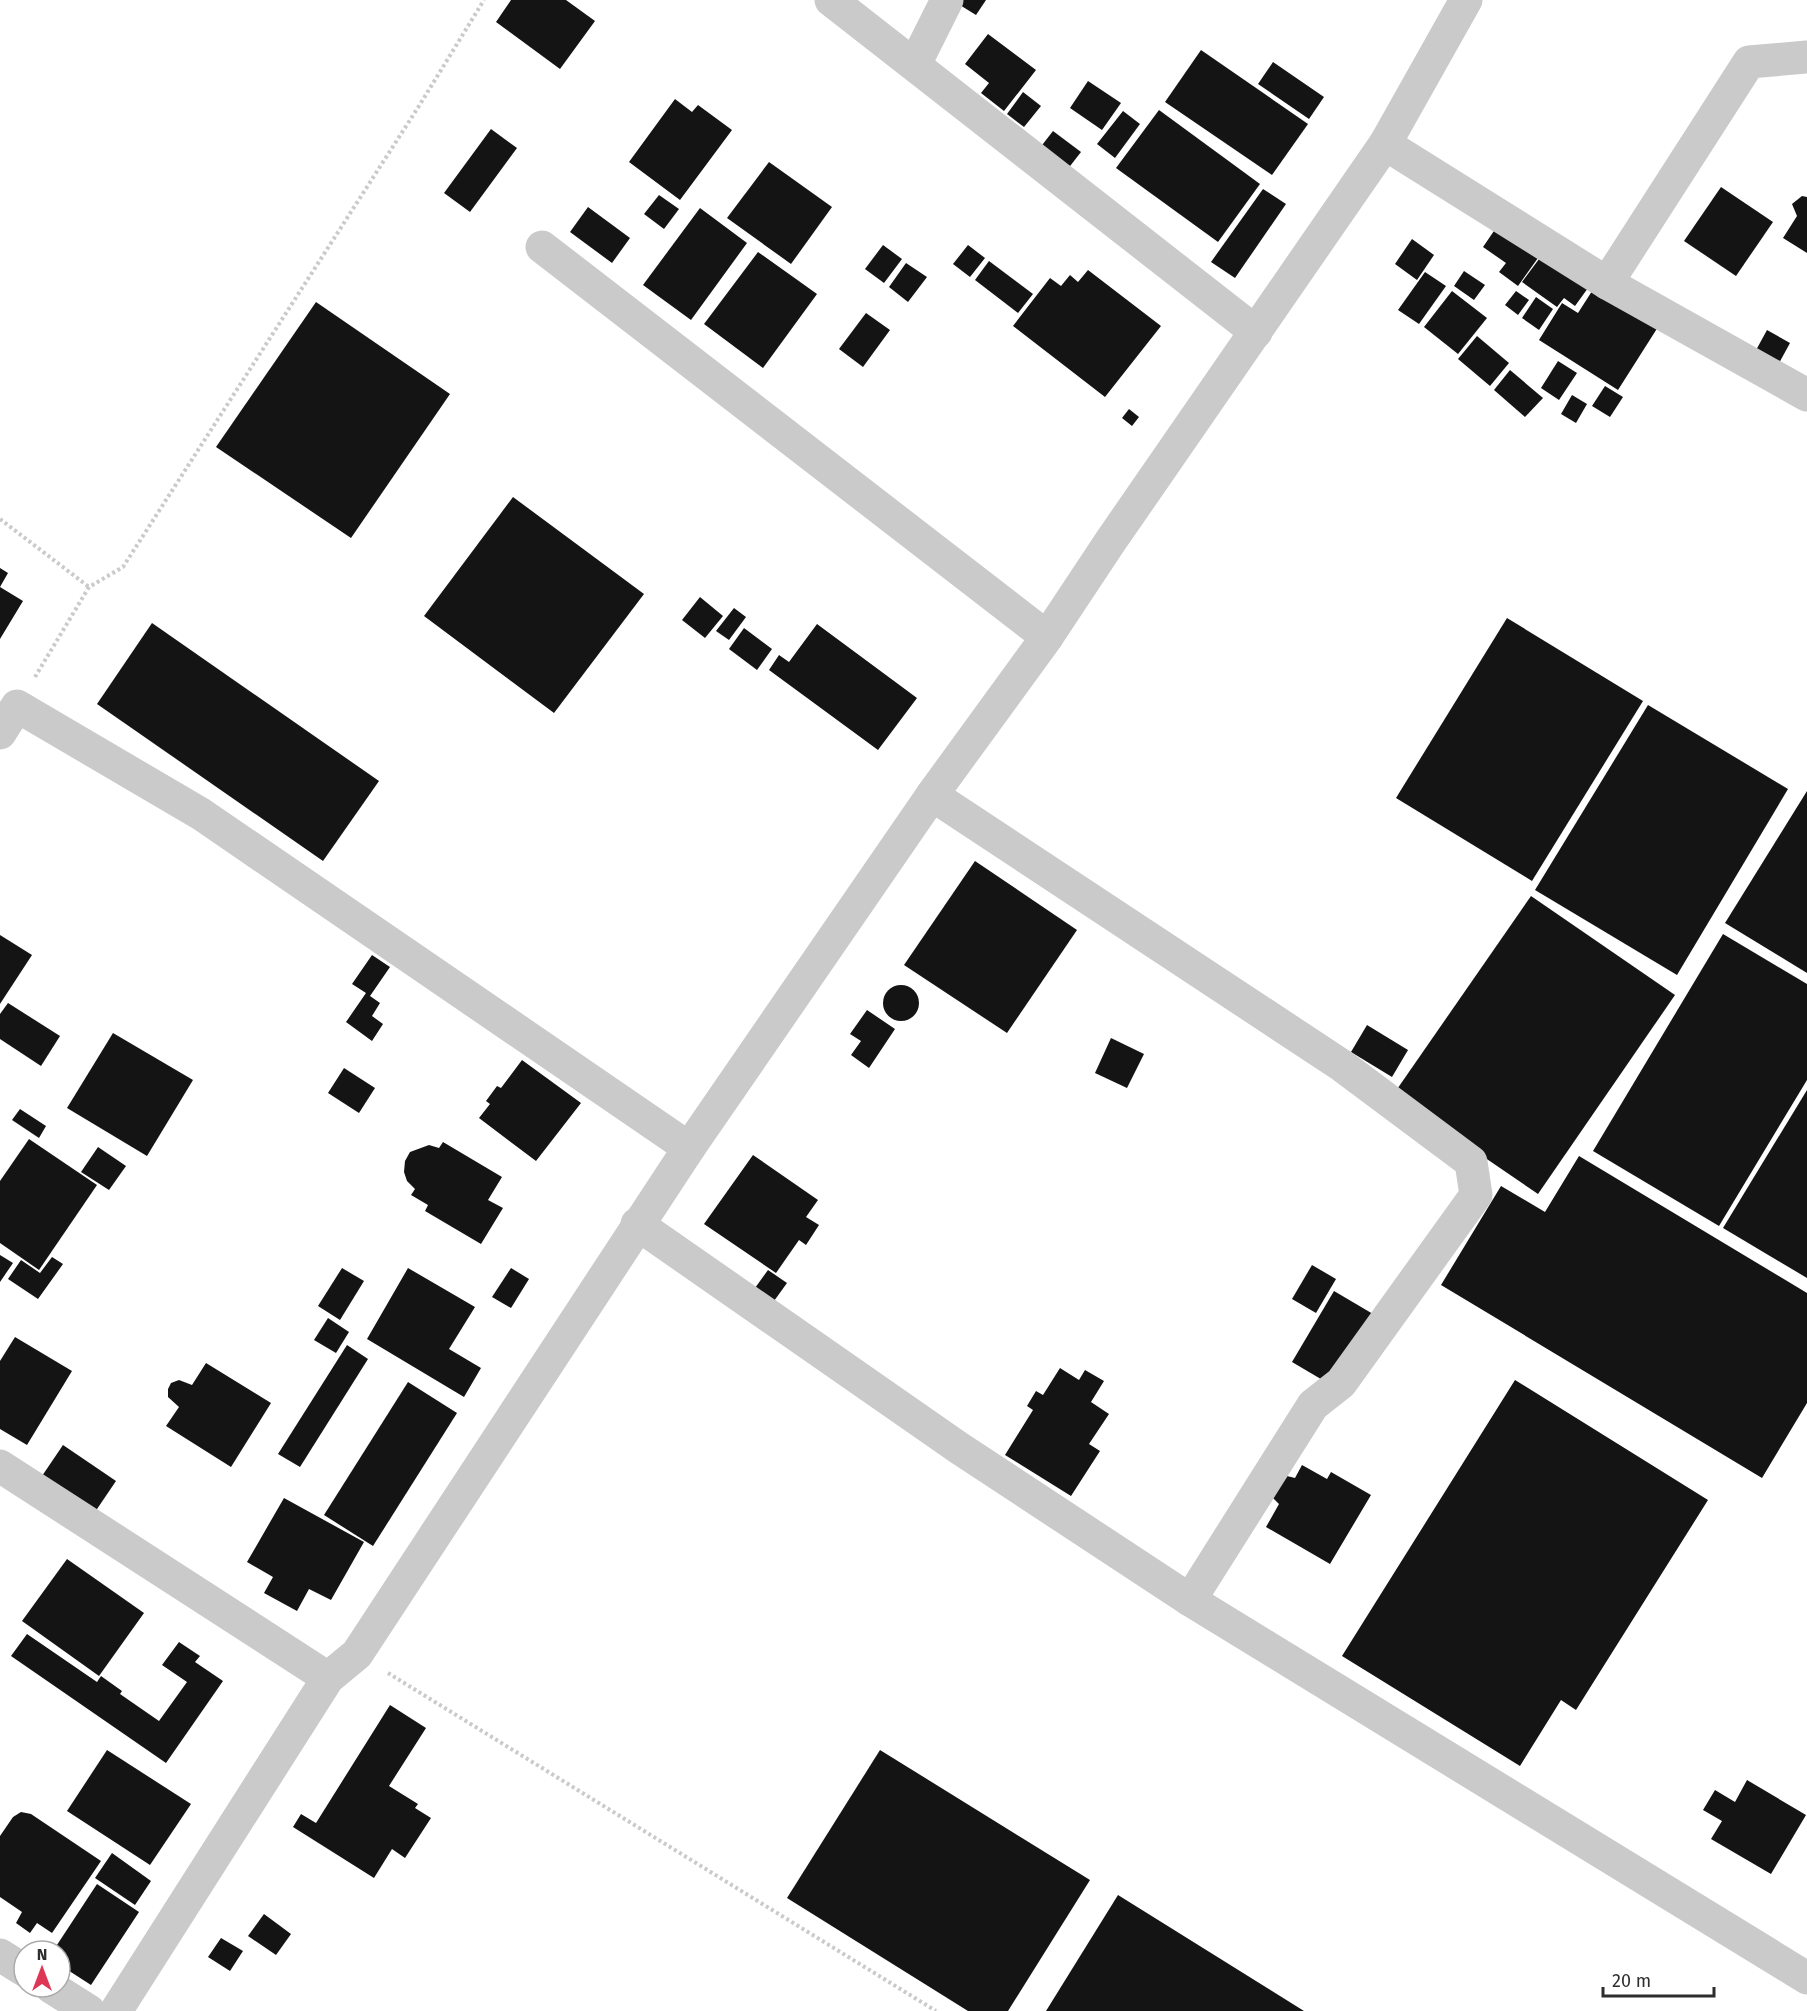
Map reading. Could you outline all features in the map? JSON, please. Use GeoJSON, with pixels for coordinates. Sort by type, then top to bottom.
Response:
{"type":"FeatureCollection","features":[{"type":"Feature","properties":{"kind":"street"},"geometry":{"type":"LineString","coordinates":[[831,0],[1256,332]]}},
{"type":"Feature","properties":{"kind":"street"},"geometry":{"type":"LineString","coordinates":[[915,64],[947,0]]}},
{"type":"Feature","properties":{"kind":"street"},"geometry":{"type":"LineString","coordinates":[[116,2011],[328,1678],[357,1654],[637,1224],[932,795],[1047,637],[1385,144],[1466,0]]}},
{"type":"Feature","properties":{"kind":"street"},"geometry":{"type":"LineString","coordinates":[[1607,283],[1749,62],[1807,57]]}},
{"type":"Feature","properties":{"kind":"street"},"geometry":{"type":"LineString","coordinates":[[1385,144],[1607,283],[1807,395]]}},
{"type":"Feature","properties":{"kind":"street"},"geometry":{"type":"LineString","coordinates":[[542,247],[1047,637]]}},
{"type":"Feature","properties":{"kind":"street"},"geometry":{"type":"LineString","coordinates":[[0,733],[17,706],[201,814],[689,1148]]}},
{"type":"Feature","properties":{"kind":"street"},"geometry":{"type":"LineString","coordinates":[[932,795],[1341,1065],[1471,1162],[1476,1195],[1341,1383],[1313,1405],[1190,1600]]}},
{"type":"Feature","properties":{"kind":"street"},"geometry":{"type":"LineString","coordinates":[[637,1224],[959,1448],[1190,1600],[1807,1978]]}},
{"type":"Feature","properties":{"kind":"street"},"geometry":{"type":"LineString","coordinates":[[0,1466],[328,1678]]}},
{"type":"Feature","properties":{"kind":"street"},"geometry":{"type":"LineString","coordinates":[[70,1999],[89,2011]]}},
{"type":"Feature","properties":{"kind":"path"},"geometry":{"type":"LineString","coordinates":[[17,706],[90,587],[123,567],[419,106],[484,0]]}},
{"type":"Feature","properties":{"kind":"path"},"geometry":{"type":"LineString","coordinates":[[0,519],[90,587]]}},
{"type":"Feature","properties":{"kind":"path"},"geometry":{"type":"LineString","coordinates":[[357,1654],[936,2011]]}},
{"type":"Feature","properties":{"kind":"building"},"geometry":{"type":"Polygon","coordinates":[[[511,0],[566,0],[595,21],[560,69],[496,22],[511,0]]]}},
{"type":"Feature","properties":{"kind":"building"},"geometry":{"type":"Polygon","coordinates":[[[956,0],[986,0],[976,15],[955,2],[956,0]]]}},
{"type":"Feature","properties":{"kind":"building"},"geometry":{"type":"Polygon","coordinates":[[[988,34],[1036,70],[1004,111],[981,93],[989,83],[965,64],[988,34]]]}},
{"type":"Feature","properties":{"kind":"building"},"geometry":{"type":"Polygon","coordinates":[[[1201,50],[1308,124],[1272,175],[1165,102],[1201,50]]]}},
{"type":"Feature","properties":{"kind":"building"},"geometry":{"type":"Polygon","coordinates":[[[1273,62],[1324,97],[1309,119],[1258,84],[1273,62]]]}},
{"type":"Feature","properties":{"kind":"building"},"geometry":{"type":"Polygon","coordinates":[[[1088,81],[1121,103],[1102,130],[1070,108],[1088,81]]]}},
{"type":"Feature","properties":{"kind":"building"},"geometry":{"type":"Polygon","coordinates":[[[1023,92],[1041,106],[1024,127],[1007,114],[1023,92]]]}},
{"type":"Feature","properties":{"kind":"building"},"geometry":{"type":"Polygon","coordinates":[[[675,99],[692,112],[698,105],[732,130],[680,200],[629,162],[675,99]]]}},
{"type":"Feature","properties":{"kind":"building"},"geometry":{"type":"Polygon","coordinates":[[[1159,110],[1260,184],[1218,242],[1116,168],[1159,110]]]}},
{"type":"Feature","properties":{"kind":"building"},"geometry":{"type":"Polygon","coordinates":[[[1123,111],[1140,124],[1115,158],[1097,144],[1123,111]]]}},
{"type":"Feature","properties":{"kind":"building"},"geometry":{"type":"Polygon","coordinates":[[[491,129],[517,148],[470,212],[444,193],[491,129]]]}},
{"type":"Feature","properties":{"kind":"building"},"geometry":{"type":"Polygon","coordinates":[[[1053,131],[1081,152],[1067,170],[1039,149],[1053,131]]]}},
{"type":"Feature","properties":{"kind":"building"},"geometry":{"type":"Polygon","coordinates":[[[769,162],[832,207],[791,264],[727,218],[769,162]]]}},
{"type":"Feature","properties":{"kind":"building"},"geometry":{"type":"Polygon","coordinates":[[[1721,187],[1773,222],[1736,276],[1684,241],[1721,187]]]}},
{"type":"Feature","properties":{"kind":"building"},"geometry":{"type":"Polygon","coordinates":[[[1263,189],[1286,204],[1235,278],[1211,262],[1263,189]]]}},
{"type":"Feature","properties":{"kind":"building"},"geometry":{"type":"Polygon","coordinates":[[[659,195],[679,209],[664,229],[644,214],[659,195]]]}},
{"type":"Feature","properties":{"kind":"building"},"geometry":{"type":"Polygon","coordinates":[[[1802,196],[1807,197],[1807,253],[1783,238],[1797,216],[1792,204],[1802,196]]]}},
{"type":"Feature","properties":{"kind":"building"},"geometry":{"type":"Polygon","coordinates":[[[588,207],[630,238],[612,263],[570,232],[588,207]]]}},
{"type":"Feature","properties":{"kind":"building"},"geometry":{"type":"Polygon","coordinates":[[[700,208],[747,243],[691,320],[643,285],[700,208]]]}},
{"type":"Feature","properties":{"kind":"building"},"geometry":{"type":"Polygon","coordinates":[[[1496,228],[1538,258],[1518,286],[1499,272],[1506,263],[1483,247],[1496,228]]]}},
{"type":"Feature","properties":{"kind":"building"},"geometry":{"type":"Polygon","coordinates":[[[1412,239],[1434,255],[1417,280],[1395,264],[1412,239]]]}},
{"type":"Feature","properties":{"kind":"building"},"geometry":{"type":"Polygon","coordinates":[[[883,245],[902,259],[884,283],[865,269],[883,245]]]}},
{"type":"Feature","properties":{"kind":"building"},"geometry":{"type":"Polygon","coordinates":[[[968,245],[985,258],[970,277],[953,264],[968,245]]]}},
{"type":"Feature","properties":{"kind":"building"},"geometry":{"type":"Polygon","coordinates":[[[758,252],[817,294],[763,368],[704,324],[758,252]]]}},
{"type":"Feature","properties":{"kind":"building"},"geometry":{"type":"Polygon","coordinates":[[[1542,255],[1588,288],[1575,306],[1564,298],[1557,307],[1522,282],[1542,255]]]}},
{"type":"Feature","properties":{"kind":"building"},"geometry":{"type":"Polygon","coordinates":[[[989,261],[1033,294],[1018,313],[975,280],[989,261]]]}},
{"type":"Feature","properties":{"kind":"building"},"geometry":{"type":"Polygon","coordinates":[[[906,263],[927,277],[908,302],[889,287],[906,263]]]}},
{"type":"Feature","properties":{"kind":"building"},"geometry":{"type":"Polygon","coordinates":[[[1088,270],[1161,326],[1105,397],[1013,326],[1050,278],[1061,286],[1070,275],[1078,282],[1088,270]]]}},
{"type":"Feature","properties":{"kind":"building"},"geometry":{"type":"Polygon","coordinates":[[[1464,271],[1485,285],[1474,300],[1454,286],[1464,271]]]}},
{"type":"Feature","properties":{"kind":"building"},"geometry":{"type":"Polygon","coordinates":[[[1425,272],[1446,286],[1419,324],[1398,310],[1425,272]]]}},
{"type":"Feature","properties":{"kind":"building"},"geometry":{"type":"Polygon","coordinates":[[[1594,288],[1658,327],[1618,390],[1539,340],[1562,303],[1578,313],[1594,288]]]}},
{"type":"Feature","properties":{"kind":"building"},"geometry":{"type":"Polygon","coordinates":[[[1452,291],[1487,318],[1458,354],[1424,327],[1452,291]]]}},
{"type":"Feature","properties":{"kind":"building"},"geometry":{"type":"Polygon","coordinates":[[[1516,291],[1529,300],[1518,315],[1505,305],[1516,291]]]}},
{"type":"Feature","properties":{"kind":"building"},"geometry":{"type":"Polygon","coordinates":[[[1536,297],[1553,309],[1539,330],[1522,318],[1536,297]]]}},
{"type":"Feature","properties":{"kind":"building"},"geometry":{"type":"Polygon","coordinates":[[[316,302],[450,394],[351,538],[216,447],[316,302]]]}},
{"type":"Feature","properties":{"kind":"building"},"geometry":{"type":"Polygon","coordinates":[[[866,313],[890,330],[863,367],[839,349],[866,313]]]}},
{"type":"Feature","properties":{"kind":"building"},"geometry":{"type":"Polygon","coordinates":[[[1767,330],[1790,343],[1778,365],[1755,352],[1767,330]]]}},
{"type":"Feature","properties":{"kind":"building"},"geometry":{"type":"Polygon","coordinates":[[[1477,336],[1509,363],[1490,386],[1458,359],[1477,336]]]}},
{"type":"Feature","properties":{"kind":"building"},"geometry":{"type":"Polygon","coordinates":[[[1558,361],[1577,373],[1559,400],[1541,388],[1558,361]]]}},
{"type":"Feature","properties":{"kind":"building"},"geometry":{"type":"Polygon","coordinates":[[[1510,370],[1543,398],[1525,417],[1494,390],[1510,370]]]}},
{"type":"Feature","properties":{"kind":"building"},"geometry":{"type":"Polygon","coordinates":[[[1605,386],[1623,397],[1610,417],[1592,406],[1605,386]]]}},
{"type":"Feature","properties":{"kind":"building"},"geometry":{"type":"Polygon","coordinates":[[[1572,395],[1587,404],[1576,423],[1561,414],[1572,395]]]}},
{"type":"Feature","properties":{"kind":"building"},"geometry":{"type":"Polygon","coordinates":[[[1129,409],[1139,417],[1132,426],[1122,418],[1129,409]]]}},
{"type":"Feature","properties":{"kind":"building"},"geometry":{"type":"Polygon","coordinates":[[[513,497],[644,594],[554,713],[424,616],[513,497]]]}},
{"type":"Feature","properties":{"kind":"building"},"geometry":{"type":"Polygon","coordinates":[[[0,568],[8,573],[0,587],[0,568]]]}},
{"type":"Feature","properties":{"kind":"building"},"geometry":{"type":"Polygon","coordinates":[[[0,587],[23,601],[0,639],[0,587]]]}},
{"type":"Feature","properties":{"kind":"building"},"geometry":{"type":"Polygon","coordinates":[[[700,597],[723,616],[705,638],[682,620],[700,597]]]}},
{"type":"Feature","properties":{"kind":"building"},"geometry":{"type":"Polygon","coordinates":[[[734,608],[746,617],[729,640],[716,631],[734,608]]]}},
{"type":"Feature","properties":{"kind":"building"},"geometry":{"type":"Polygon","coordinates":[[[1507,618],[1643,701],[1532,881],[1396,798],[1507,618]]]}},
{"type":"Feature","properties":{"kind":"building"},"geometry":{"type":"Polygon","coordinates":[[[152,623],[379,781],[323,861],[97,704],[152,623]]]}},
{"type":"Feature","properties":{"kind":"building"},"geometry":{"type":"Polygon","coordinates":[[[817,624],[917,698],[878,750],[769,670],[779,655],[789,662],[817,624]]]}},
{"type":"Feature","properties":{"kind":"building"},"geometry":{"type":"Polygon","coordinates":[[[744,628],[772,649],[757,670],[729,649],[744,628]]]}},
{"type":"Feature","properties":{"kind":"building"},"geometry":{"type":"Polygon","coordinates":[[[1648,705],[1788,789],[1677,975],[1535,890],[1648,705]]]}},
{"type":"Feature","properties":{"kind":"building"},"geometry":{"type":"Polygon","coordinates":[[[1807,791],[1807,973],[1725,923],[1807,791]]]}},
{"type":"Feature","properties":{"kind":"building"},"geometry":{"type":"Polygon","coordinates":[[[975,861],[1077,930],[1007,1033],[904,965],[975,861]]]}},
{"type":"Feature","properties":{"kind":"building"},"geometry":{"type":"Polygon","coordinates":[[[1531,896],[1675,995],[1538,1194],[1393,1095],[1531,896]]]}},
{"type":"Feature","properties":{"kind":"building"},"geometry":{"type":"Polygon","coordinates":[[[1723,934],[1807,984],[1807,1080],[1719,1226],[1593,1151],[1723,934]]]}},
{"type":"Feature","properties":{"kind":"building"},"geometry":{"type":"Polygon","coordinates":[[[0,935],[32,955],[0,1004],[0,935]]]}},
{"type":"Feature","properties":{"kind":"building"},"geometry":{"type":"Polygon","coordinates":[[[372,955],[390,967],[370,996],[380,1003],[372,1016],[383,1024],[372,1041],[346,1022],[366,993],[352,984],[372,955]]]}},
{"type":"Feature","properties":{"kind":"building"},"geometry":{"type":"Polygon","coordinates":[[[901,985],[914,990],[919,1003],[914,1016],[901,1021],[888,1016],[883,1003],[888,990],[901,985]]]}},
{"type":"Feature","properties":{"kind":"building"},"geometry":{"type":"Polygon","coordinates":[[[8,1003],[60,1036],[41,1066],[0,1039],[0,1014],[8,1003]]]}},
{"type":"Feature","properties":{"kind":"building"},"geometry":{"type":"Polygon","coordinates":[[[867,1010],[895,1029],[869,1068],[851,1055],[861,1041],[850,1034],[867,1010]]]}},
{"type":"Feature","properties":{"kind":"building"},"geometry":{"type":"Polygon","coordinates":[[[1367,1025],[1408,1050],[1392,1077],[1351,1052],[1367,1025]]]}},
{"type":"Feature","properties":{"kind":"building"},"geometry":{"type":"Polygon","coordinates":[[[113,1033],[193,1080],[147,1156],[67,1108],[113,1033]]]}},
{"type":"Feature","properties":{"kind":"building"},"geometry":{"type":"Polygon","coordinates":[[[1111,1038],[1144,1054],[1127,1088],[1095,1073],[1111,1038]]]}},
{"type":"Feature","properties":{"kind":"building"},"geometry":{"type":"Polygon","coordinates":[[[522,1060],[581,1103],[536,1161],[479,1118],[490,1104],[486,1101],[497,1086],[501,1088],[522,1060]]]}},
{"type":"Feature","properties":{"kind":"building"},"geometry":{"type":"Polygon","coordinates":[[[344,1068],[375,1088],[359,1113],[328,1093],[344,1068]]]}},
{"type":"Feature","properties":{"kind":"building"},"geometry":{"type":"Polygon","coordinates":[[[1807,1090],[1807,1278],[1723,1228],[1807,1090]]]}},
{"type":"Feature","properties":{"kind":"building"},"geometry":{"type":"Polygon","coordinates":[[[20,1109],[46,1126],[39,1138],[12,1120],[20,1109]]]}},
{"type":"Feature","properties":{"kind":"building"},"geometry":{"type":"Polygon","coordinates":[[[29,1139],[97,1185],[39,1270],[0,1243],[0,1181],[29,1139]]]}},
{"type":"Feature","properties":{"kind":"building"},"geometry":{"type":"Polygon","coordinates":[[[443,1142],[502,1177],[488,1200],[503,1208],[481,1244],[425,1211],[428,1205],[411,1195],[415,1189],[407,1181],[404,1172],[405,1161],[410,1152],[429,1145],[439,1148],[443,1142]]]}},
{"type":"Feature","properties":{"kind":"building"},"geometry":{"type":"Polygon","coordinates":[[[98,1147],[126,1166],[109,1190],[81,1172],[98,1147]]]}},
{"type":"Feature","properties":{"kind":"building"},"geometry":{"type":"Polygon","coordinates":[[[753,1155],[818,1200],[806,1217],[819,1225],[806,1245],[799,1240],[776,1273],[704,1224],[753,1155]]]}},
{"type":"Feature","properties":{"kind":"building"},"geometry":{"type":"Polygon","coordinates":[[[1579,1156],[1807,1293],[1807,1403],[1762,1478],[1441,1285],[1501,1186],[1545,1212],[1579,1156]]]}},
{"type":"Feature","properties":{"kind":"building"},"geometry":{"type":"Polygon","coordinates":[[[0,1255],[13,1263],[0,1282],[0,1255]]]}},
{"type":"Feature","properties":{"kind":"building"},"geometry":{"type":"Polygon","coordinates":[[[52,1257],[63,1264],[38,1299],[8,1279],[21,1260],[40,1273],[52,1257]]]}},
{"type":"Feature","properties":{"kind":"building"},"geometry":{"type":"Polygon","coordinates":[[[1312,1265],[1336,1279],[1316,1313],[1292,1299],[1312,1265]]]}},
{"type":"Feature","properties":{"kind":"building"},"geometry":{"type":"Polygon","coordinates":[[[342,1268],[364,1281],[340,1320],[318,1306],[342,1268]]]}},
{"type":"Feature","properties":{"kind":"building"},"geometry":{"type":"Polygon","coordinates":[[[408,1268],[475,1307],[449,1349],[481,1368],[464,1397],[367,1339],[408,1268]]]}},
{"type":"Feature","properties":{"kind":"building"},"geometry":{"type":"Polygon","coordinates":[[[511,1268],[529,1279],[511,1308],[492,1297],[511,1268]]]}},
{"type":"Feature","properties":{"kind":"building"},"geometry":{"type":"Polygon","coordinates":[[[768,1270],[787,1283],[774,1301],[755,1288],[768,1270]]]}},
{"type":"Feature","properties":{"kind":"building"},"geometry":{"type":"Polygon","coordinates":[[[1334,1291],[1373,1314],[1331,1385],[1292,1362],[1334,1291]]]}},
{"type":"Feature","properties":{"kind":"building"},"geometry":{"type":"Polygon","coordinates":[[[328,1318],[349,1332],[336,1353],[314,1340],[328,1318]]]}},
{"type":"Feature","properties":{"kind":"building"},"geometry":{"type":"Polygon","coordinates":[[[15,1337],[72,1371],[27,1445],[0,1429],[0,1361],[15,1337]]]}},
{"type":"Feature","properties":{"kind":"building"},"geometry":{"type":"Polygon","coordinates":[[[347,1345],[368,1359],[300,1467],[278,1454],[347,1345]]]}},
{"type":"Feature","properties":{"kind":"building"},"geometry":{"type":"Polygon","coordinates":[[[206,1363],[271,1403],[231,1467],[166,1426],[179,1407],[168,1397],[171,1383],[179,1380],[192,1385],[206,1363]]]}},
{"type":"Feature","properties":{"kind":"building"},"geometry":{"type":"Polygon","coordinates":[[[1060,1368],[1079,1380],[1085,1370],[1104,1381],[1091,1402],[1109,1414],[1089,1444],[1100,1451],[1071,1496],[1005,1455],[1033,1410],[1027,1406],[1036,1391],[1043,1395],[1060,1368]]]}},
{"type":"Feature","properties":{"kind":"building"},"geometry":{"type":"Polygon","coordinates":[[[1515,1380],[1708,1500],[1576,1710],[1561,1700],[1520,1766],[1342,1656],[1515,1380]]]}},
{"type":"Feature","properties":{"kind":"building"},"geometry":{"type":"Polygon","coordinates":[[[408,1382],[457,1413],[373,1546],[324,1515],[408,1382]]]}},
{"type":"Feature","properties":{"kind":"building"},"geometry":{"type":"Polygon","coordinates":[[[63,1445],[116,1481],[95,1512],[42,1476],[63,1445]]]}},
{"type":"Feature","properties":{"kind":"building"},"geometry":{"type":"Polygon","coordinates":[[[1302,1465],[1327,1479],[1331,1472],[1371,1495],[1330,1564],[1266,1527],[1279,1504],[1273,1498],[1287,1476],[1295,1478],[1302,1465]]]}},
{"type":"Feature","properties":{"kind":"building"},"geometry":{"type":"Polygon","coordinates":[[[284,1498],[364,1542],[331,1600],[309,1589],[297,1611],[264,1593],[273,1577],[247,1562],[284,1498]]]}},
{"type":"Feature","properties":{"kind":"building"},"geometry":{"type":"Polygon","coordinates":[[[67,1559],[144,1613],[99,1676],[22,1621],[67,1559]]]}},
{"type":"Feature","properties":{"kind":"building"},"geometry":{"type":"Polygon","coordinates":[[[27,1634],[97,1682],[101,1676],[122,1691],[120,1694],[159,1721],[187,1682],[162,1665],[179,1642],[200,1656],[195,1662],[223,1681],[166,1763],[11,1656],[27,1634]]]}},
{"type":"Feature","properties":{"kind":"building"},"geometry":{"type":"Polygon","coordinates":[[[390,1705],[426,1728],[389,1786],[418,1804],[415,1808],[431,1818],[405,1858],[392,1849],[374,1878],[293,1827],[301,1814],[316,1823],[390,1705]]]}},
{"type":"Feature","properties":{"kind":"building"},"geometry":{"type":"Polygon","coordinates":[[[107,1750],[191,1804],[150,1865],[67,1811],[107,1750]]]}},
{"type":"Feature","properties":{"kind":"building"},"geometry":{"type":"Polygon","coordinates":[[[880,1750],[1090,1880],[1008,2011],[968,2011],[787,1898],[880,1750]]]}},
{"type":"Feature","properties":{"kind":"building"},"geometry":{"type":"Polygon","coordinates":[[[1747,1780],[1806,1815],[1771,1874],[1711,1839],[1722,1821],[1703,1810],[1715,1790],[1735,1802],[1747,1780]]]}},
{"type":"Feature","properties":{"kind":"building"},"geometry":{"type":"Polygon","coordinates":[[[21,1812],[31,1814],[101,1861],[52,1933],[37,1923],[30,1933],[16,1923],[22,1912],[0,1897],[0,1836],[13,1817],[21,1812]]]}},
{"type":"Feature","properties":{"kind":"building"},"geometry":{"type":"Polygon","coordinates":[[[112,1853],[151,1881],[135,1905],[95,1878],[112,1853]]]}},
{"type":"Feature","properties":{"kind":"building"},"geometry":{"type":"Polygon","coordinates":[[[97,1884],[139,1912],[91,1985],[72,1973],[72,1939],[61,1939],[97,1884]]]}},
{"type":"Feature","properties":{"kind":"building"},"geometry":{"type":"Polygon","coordinates":[[[1118,1895],[1304,2011],[1046,2011],[1118,1895]]]}},
{"type":"Feature","properties":{"kind":"building"},"geometry":{"type":"Polygon","coordinates":[[[264,1914],[291,1934],[276,1955],[248,1936],[264,1914]]]}},
{"type":"Feature","properties":{"kind":"building"},"geometry":{"type":"Polygon","coordinates":[[[221,1938],[243,1951],[230,1971],[208,1957],[221,1938]]]}}]}
